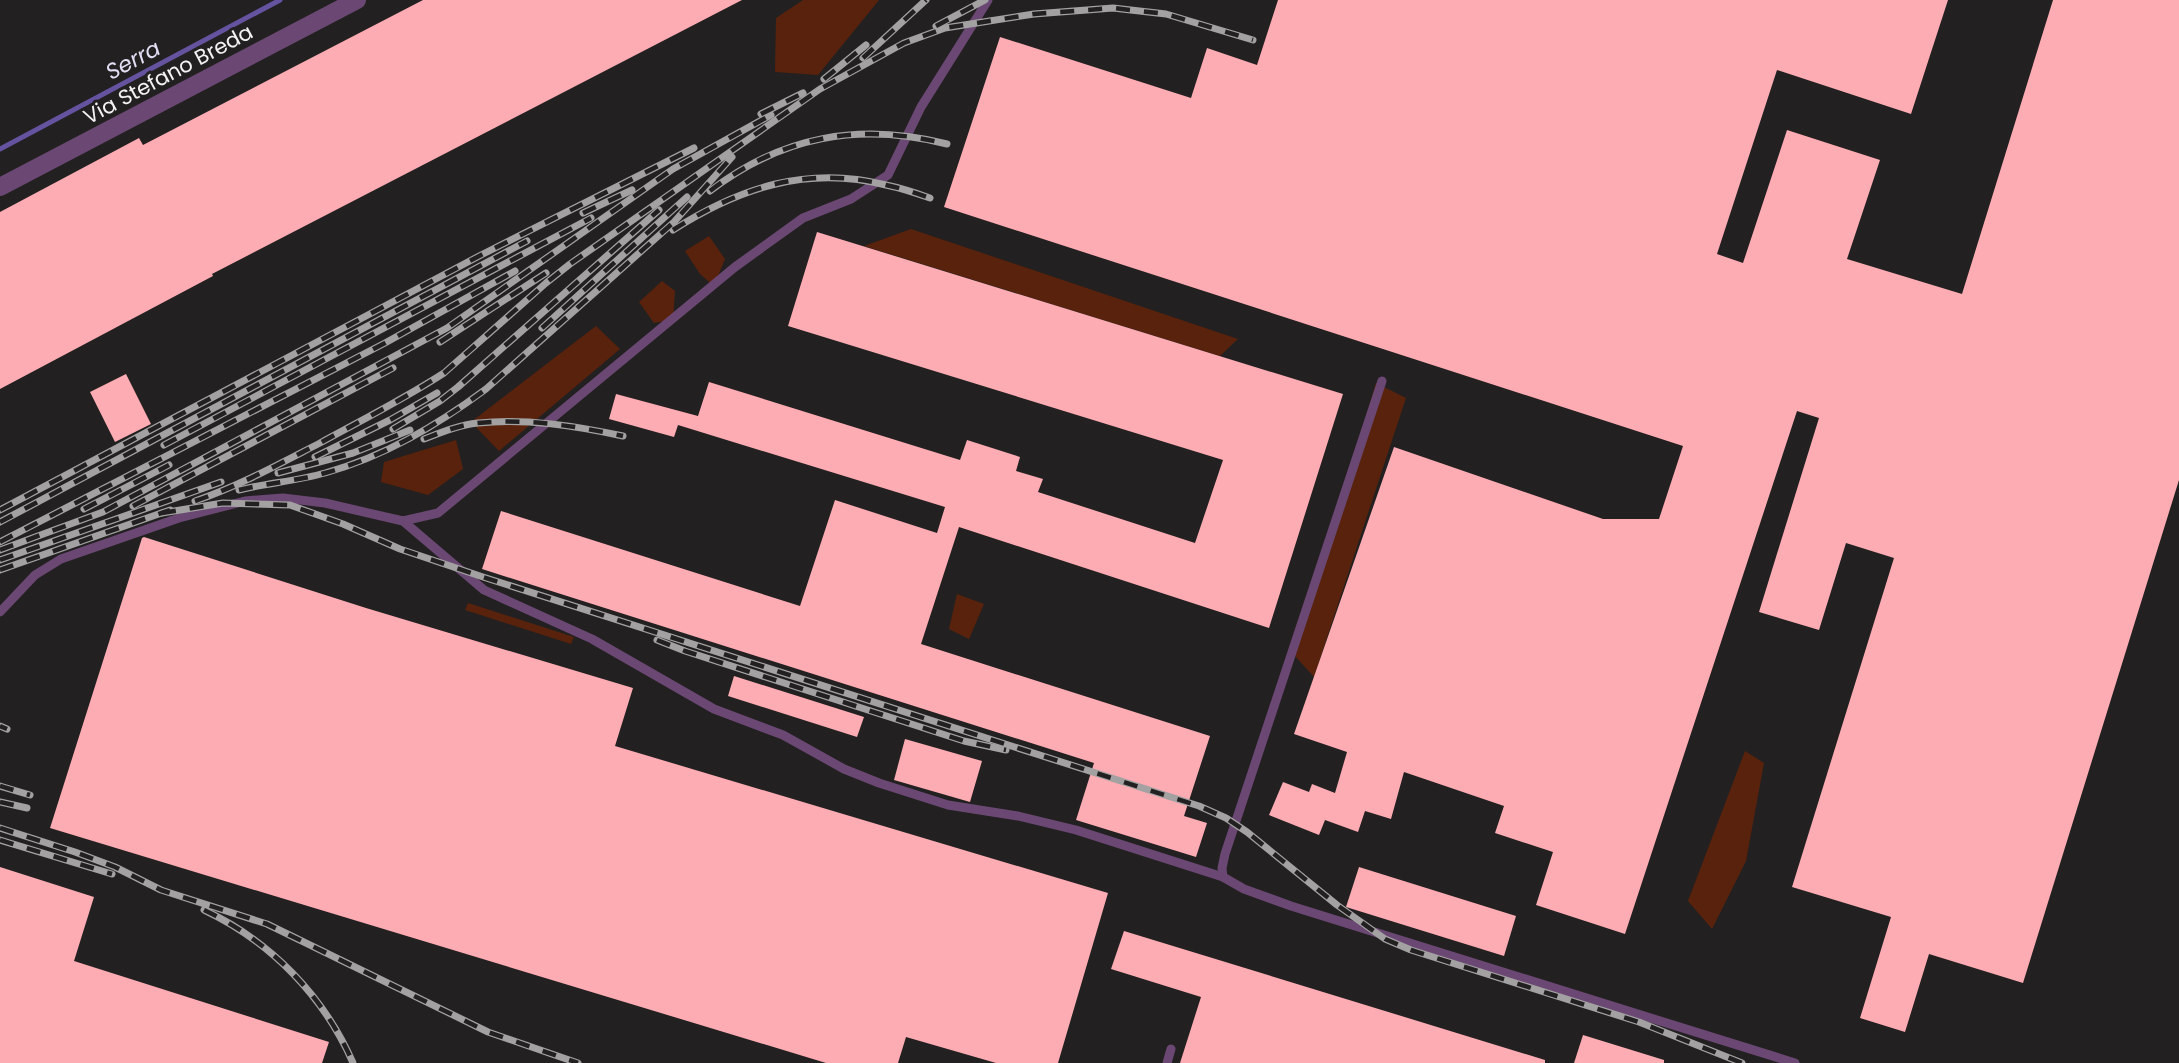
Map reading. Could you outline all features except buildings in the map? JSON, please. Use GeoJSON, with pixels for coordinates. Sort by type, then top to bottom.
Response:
{"type":"FeatureCollection","features":[{"type":"Feature","properties":{"kind":"street","name":"Via Stefano Breda"},"geometry":{"type":"LineString","coordinates":[[0,187],[357,0]]}},
{"type":"Feature","properties":{"kind":"lane"},"geometry":{"type":"LineString","coordinates":[[0,612],[35,575],[61,559],[179,518],[245,501],[283,498],[325,503],[403,521],[438,513],[735,267],[803,218],[851,199],[888,175],[921,107],[988,0]]}},
{"type":"Feature","properties":{"kind":"lane"},"geometry":{"type":"LineString","coordinates":[[1223,877],[1225,854],[1382,381]]}},
{"type":"Feature","properties":{"kind":"lane"},"geometry":{"type":"LineString","coordinates":[[403,521],[484,591],[592,639],[714,709],[783,735],[844,769],[879,783],[948,805],[1018,816],[1076,830],[1223,877],[1244,889],[1291,906],[1795,1063]]}},
{"type":"Feature","properties":{"kind":"lane"},"geometry":{"type":"LineString","coordinates":[[1167,1063],[1171,1049]]}},
{"type":"Feature","properties":{"kind":"shaded area"},"geometry":{"type":"Polygon","coordinates":[[[803,0],[879,0],[818,75],[775,72],[776,18],[803,0]]]}},
{"type":"Feature","properties":{"kind":"shaded area"},"geometry":{"type":"Polygon","coordinates":[[[911,229],[1238,339],[1220,356],[864,246],[911,229]]]}},
{"type":"Feature","properties":{"kind":"shaded area"},"geometry":{"type":"Polygon","coordinates":[[[709,236],[725,259],[714,286],[700,274],[685,251],[709,236]]]}},
{"type":"Feature","properties":{"kind":"shaded area"},"geometry":{"type":"Polygon","coordinates":[[[662,281],[675,291],[673,320],[654,323],[639,302],[662,281]]]}},
{"type":"Feature","properties":{"kind":"shaded area"},"geometry":{"type":"Polygon","coordinates":[[[596,326],[620,349],[499,451],[471,422],[596,326]]]}},
{"type":"Feature","properties":{"kind":"shaded area"},"geometry":{"type":"Polygon","coordinates":[[[1376,383],[1406,398],[1314,677],[1294,655],[1376,383]]]}},
{"type":"Feature","properties":{"kind":"shaded area"},"geometry":{"type":"Polygon","coordinates":[[[456,440],[463,469],[428,495],[381,482],[384,462],[456,440]]]}},
{"type":"Feature","properties":{"kind":"shaded area"},"geometry":{"type":"Polygon","coordinates":[[[957,594],[984,604],[969,639],[949,629],[957,594]]]}},
{"type":"Feature","properties":{"kind":"shaded area"},"geometry":{"type":"Polygon","coordinates":[[[468,603],[574,637],[571,644],[465,610],[468,603]]]}},
{"type":"Feature","properties":{"kind":"shaded area"},"geometry":{"type":"Polygon","coordinates":[[[1745,751],[1764,763],[1746,861],[1712,929],[1688,901],[1745,751]]]}},
{"type":"Feature","properties":{"kind":"waterway","name":"Serra"},"geometry":{"type":"LineString","coordinates":[[0,149],[280,0]]}},
{"type":"Feature","properties":{"kind":"railway"},"geometry":{"type":"LineString","coordinates":[[863,58],[926,0]]}},
{"type":"Feature","properties":{"kind":"railway"},"geometry":{"type":"LineString","coordinates":[[936,26],[985,0]]}},
{"type":"Feature","properties":{"kind":"railway"},"geometry":{"type":"LineString","coordinates":[[195,501],[243,482],[289,459],[414,392],[444,373],[570,264],[820,89],[904,43],[945,28],[1034,14],[1113,8],[1166,14],[1253,40]]}},
{"type":"Feature","properties":{"kind":"railway"},"geometry":{"type":"LineString","coordinates":[[824,79],[866,45]]}},
{"type":"Feature","properties":{"kind":"railway"},"geometry":{"type":"LineString","coordinates":[[761,114],[803,93]]}},
{"type":"Feature","properties":{"kind":"railway"},"geometry":{"type":"LineString","coordinates":[[0,550],[103,512],[447,328],[673,169],[771,115]]}},
{"type":"Feature","properties":{"kind":"railway"},"geometry":{"type":"LineString","coordinates":[[710,191],[737,172],[765,157],[793,146],[822,139],[883,134],[915,137],[947,144]]}},
{"type":"Feature","properties":{"kind":"railway"},"geometry":{"type":"LineString","coordinates":[[0,510],[483,254],[694,148]]}},
{"type":"Feature","properties":{"kind":"railway"},"geometry":{"type":"LineString","coordinates":[[239,490],[314,476],[368,458],[429,427],[467,403],[486,389],[674,222],[732,157]]}},
{"type":"Feature","properties":{"kind":"railway"},"geometry":{"type":"LineString","coordinates":[[673,230],[723,202],[775,184],[801,179],[857,179],[930,198]]}},
{"type":"Feature","properties":{"kind":"railway"},"geometry":{"type":"LineString","coordinates":[[583,213],[632,190]]}},
{"type":"Feature","properties":{"kind":"railway"},"geometry":{"type":"LineString","coordinates":[[542,328],[687,197]]}},
{"type":"Feature","properties":{"kind":"railway"},"geometry":{"type":"LineString","coordinates":[[393,429],[440,401],[458,387],[659,210]]}},
{"type":"Feature","properties":{"kind":"railway"},"geometry":{"type":"LineString","coordinates":[[164,445],[591,218]]}},
{"type":"Feature","properties":{"kind":"railway"},"geometry":{"type":"LineString","coordinates":[[0,522],[527,241]]}},
{"type":"Feature","properties":{"kind":"railway"},"geometry":{"type":"LineString","coordinates":[[0,542],[385,343],[515,271]]}},
{"type":"Feature","properties":{"kind":"railway"},"geometry":{"type":"LineString","coordinates":[[440,342],[546,273]]}},
{"type":"Feature","properties":{"kind":"railway"},"geometry":{"type":"LineString","coordinates":[[133,506],[393,368]]}},
{"type":"Feature","properties":{"kind":"railway"},"geometry":{"type":"LineString","coordinates":[[315,457],[390,420],[437,393]]}},
{"type":"Feature","properties":{"kind":"railway"},"geometry":{"type":"LineString","coordinates":[[424,439],[464,425],[496,422],[551,424],[623,436]]}},
{"type":"Feature","properties":{"kind":"railway"},"geometry":{"type":"LineString","coordinates":[[278,473],[353,453],[410,430]]}},
{"type":"Feature","properties":{"kind":"railway"},"geometry":{"type":"LineString","coordinates":[[84,509],[169,465]]}},
{"type":"Feature","properties":{"kind":"railway"},"geometry":{"type":"LineString","coordinates":[[0,560],[221,482]]}},
{"type":"Feature","properties":{"kind":"railway"},"geometry":{"type":"LineString","coordinates":[[162,513],[223,503],[290,505],[343,524],[400,549],[483,577],[1199,806],[1226,818],[1247,832],[1337,905],[1385,939],[1411,950],[1639,1022],[1742,1063]]}},
{"type":"Feature","properties":{"kind":"railway"},"geometry":{"type":"LineString","coordinates":[[0,570],[170,510]]}},
{"type":"Feature","properties":{"kind":"railway"},"geometry":{"type":"LineString","coordinates":[[657,640],[964,741],[1006,750]]}},
{"type":"Feature","properties":{"kind":"railway"},"geometry":{"type":"LineString","coordinates":[[0,726],[7,729]]}},
{"type":"Feature","properties":{"kind":"railway"},"geometry":{"type":"LineString","coordinates":[[0,786],[30,795]]}},
{"type":"Feature","properties":{"kind":"railway"},"geometry":{"type":"LineString","coordinates":[[0,802],[27,808]]}},
{"type":"Feature","properties":{"kind":"railway"},"geometry":{"type":"LineString","coordinates":[[0,828],[115,867],[161,890],[267,924],[488,1032],[578,1063]]}},
{"type":"Feature","properties":{"kind":"railway"},"geometry":{"type":"LineString","coordinates":[[0,840],[112,874]]}},
{"type":"Feature","properties":{"kind":"railway"},"geometry":{"type":"LineString","coordinates":[[204,910],[251,938],[273,954],[292,973],[327,1015],[353,1063]]}}]}
